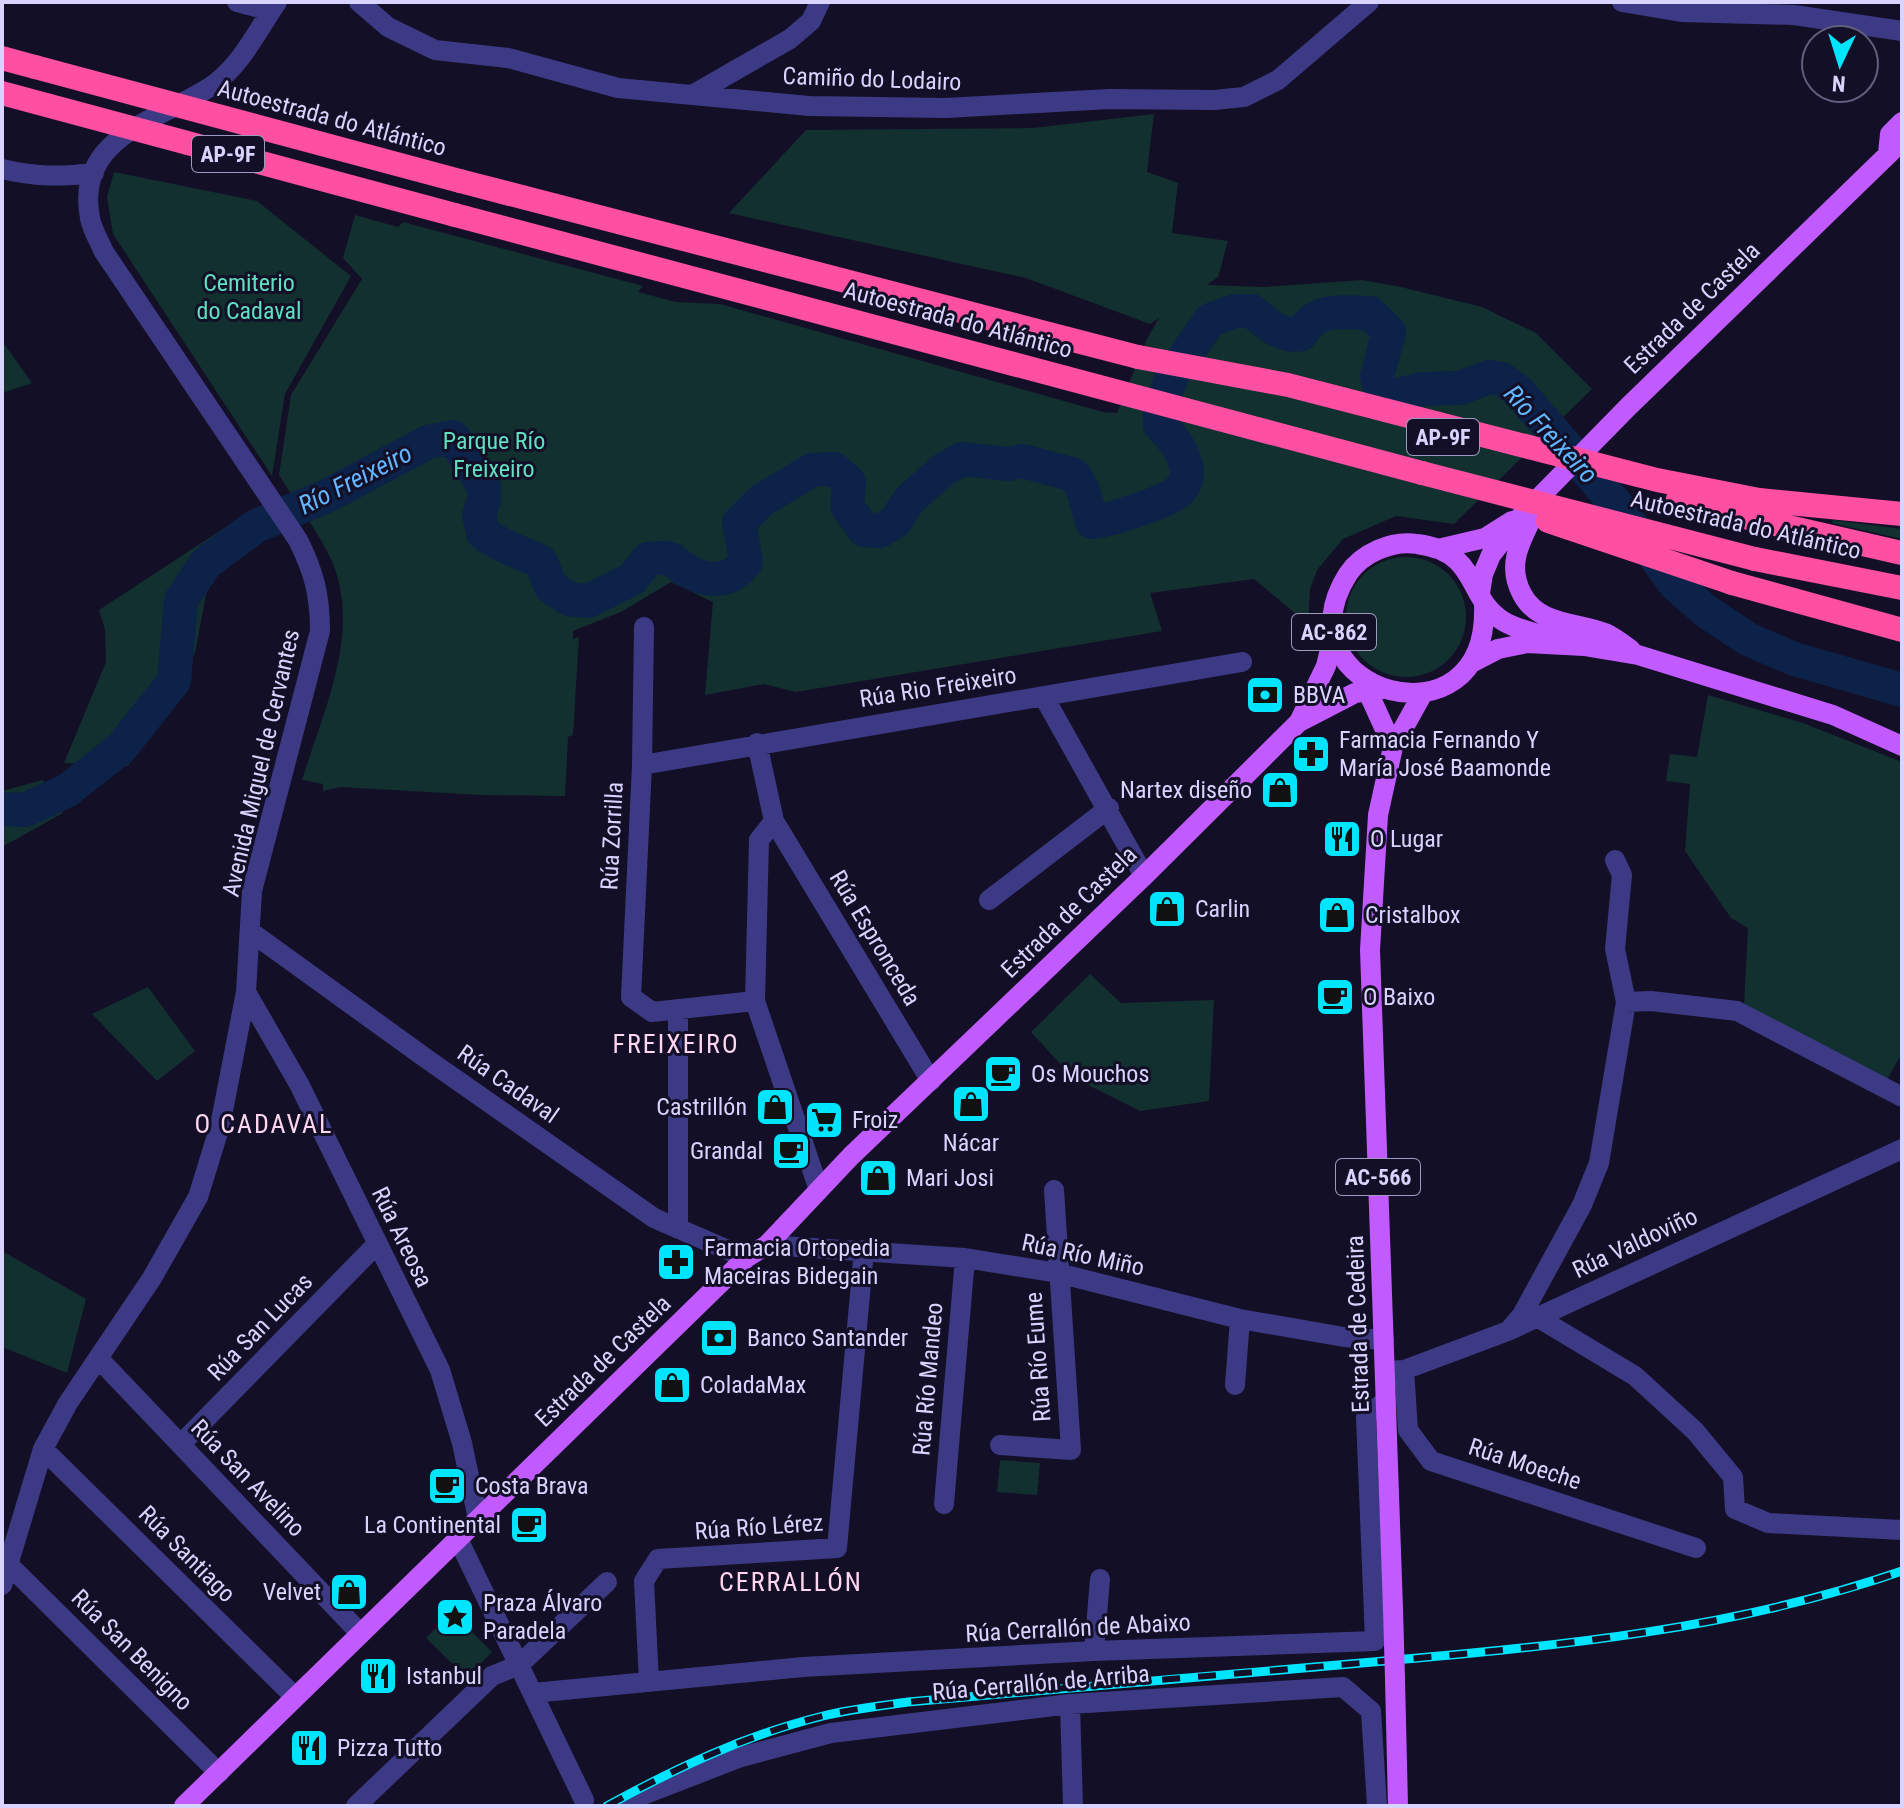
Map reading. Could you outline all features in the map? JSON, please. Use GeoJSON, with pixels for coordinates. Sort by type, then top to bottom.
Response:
{"type":"FeatureCollection","features":[{"type":"Feature","properties":{"kind":"highway","name":"Autoestrada do Atlántico"},"geometry":{"type":"LineString","coordinates":[[2,58],[641,230],[1754,509],[1902,553]]}},
{"type":"Feature","properties":{"kind":"highway","name":"Autoestrada do Atlántico"},"geometry":{"type":"LineString","coordinates":[[2,93],[1422,473],[1755,559],[1902,588]]}},
{"type":"Feature","properties":{"kind":"highway"},"geometry":{"type":"LineString","coordinates":[[1422,473],[1542,519],[1732,583],[1902,630]]}},
{"type":"Feature","properties":{"kind":"highway"},"geometry":{"type":"LineString","coordinates":[[1754,509],[1902,514]]}},
{"type":"Feature","properties":{"kind":"main road"},"geometry":{"type":"LineString","coordinates":[[1895,148],[1890,134],[1902,122]]}},
{"type":"Feature","properties":{"kind":"main road","name":"Estrada de Castela"},"geometry":{"type":"LineString","coordinates":[[1522,515],[1895,148]]}},
{"type":"Feature","properties":{"kind":"main road"},"geometry":{"type":"LineString","coordinates":[[1542,496],[1515,558],[1514,573],[1525,601],[1549,618],[1606,634],[1638,655]]}},
{"type":"Feature","properties":{"kind":"main road","name":"AC-862"},"geometry":{"type":"LineString","coordinates":[[1299,722],[1326,666],[1334,633],[1333,610],[1340,588],[1352,568],[1370,554],[1392,545],[1415,543],[1438,549],[1485,538],[1522,515]]}},
{"type":"Feature","properties":{"kind":"main road","name":"AC-862"},"geometry":{"type":"LineString","coordinates":[[1470,663],[1480,645],[1485,625],[1483,574],[1491,555],[1522,515]]}},
{"type":"Feature","properties":{"kind":"main road"},"geometry":{"type":"LineString","coordinates":[[1438,549],[1463,567],[1482,599],[1505,622],[1584,646]]}},
{"type":"Feature","properties":{"kind":"main road","name":"AC-862"},"geometry":{"type":"LineString","coordinates":[[1334,633],[1345,658],[1371,686],[1402,694],[1423,693]]}},
{"type":"Feature","properties":{"kind":"main road"},"geometry":{"type":"LineString","coordinates":[[1423,693],[1444,685],[1470,663],[1498,649],[1527,643],[1584,646],[1638,655],[1833,715],[1902,746]]}},
{"type":"Feature","properties":{"kind":"main road"},"geometry":{"type":"LineString","coordinates":[[1371,686],[1377,716],[1393,747]]}},
{"type":"Feature","properties":{"kind":"main road","name":"AC-862"},"geometry":{"type":"LineString","coordinates":[[1299,722],[1371,686]]}},
{"type":"Feature","properties":{"kind":"main road","name":"AC-566"},"geometry":{"type":"LineString","coordinates":[[1393,747],[1423,693]]}},
{"type":"Feature","properties":{"kind":"main road"},"geometry":{"type":"LineString","coordinates":[[1325,708],[1345,706],[1377,716]]}},
{"type":"Feature","properties":{"kind":"main road","name":"Estrada de Castela"},"geometry":{"type":"LineString","coordinates":[[184,1806],[746,1258],[767,1245],[819,1190],[1299,722]]}},
{"type":"Feature","properties":{"kind":"main road","name":"Estrada de Cedeira"},"geometry":{"type":"LineString","coordinates":[[1393,747],[1378,815],[1370,950],[1384,1340],[1395,1371],[1386,1400],[1398,1806]]}},
{"type":"Feature","properties":{"kind":"street"},"geometry":{"type":"LineString","coordinates":[[237,2],[274,6]]}},
{"type":"Feature","properties":{"kind":"street","name":"Camiño do Lodairo"},"geometry":{"type":"LineString","coordinates":[[359,2],[388,27],[435,50],[508,58],[618,88],[809,106],[946,108],[1109,99],[1229,100],[1257,92],[1278,80],[1369,2]]}},
{"type":"Feature","properties":{"kind":"street"},"geometry":{"type":"LineString","coordinates":[[694,94],[790,39],[811,21],[820,2]]}},
{"type":"Feature","properties":{"kind":"street"},"geometry":{"type":"LineString","coordinates":[[1622,2],[1681,12],[1794,15],[1902,31]]}},
{"type":"Feature","properties":{"kind":"street","name":"Avenida Miguel de Cervantes"},"geometry":{"type":"LineString","coordinates":[[2,1585],[43,1449],[68,1403],[152,1278],[198,1197],[220,1126],[246,992],[252,891],[320,631],[320,603],[312,569],[298,540],[104,252],[90,219],[89,194],[94,173],[105,151],[118,137],[214,84],[242,58],[274,6]]}},
{"type":"Feature","properties":{"kind":"street"},"geometry":{"type":"LineString","coordinates":[[2,169],[58,178],[94,173]]}},
{"type":"Feature","properties":{"kind":"street","name":"Rúa Zorrilla"},"geometry":{"type":"LineString","coordinates":[[644,627],[642,765],[631,997],[652,1012],[678,1010]]}},
{"type":"Feature","properties":{"kind":"street","name":"Rúa Rio Freixeiro"},"geometry":{"type":"LineString","coordinates":[[642,765],[1242,662]]}},
{"type":"Feature","properties":{"kind":"street"},"geometry":{"type":"LineString","coordinates":[[1044,697],[1109,808],[1144,876]]}},
{"type":"Feature","properties":{"kind":"street","name":"Rúa Espronceda"},"geometry":{"type":"LineString","coordinates":[[757,743],[774,821],[931,1081]]}},
{"type":"Feature","properties":{"kind":"street"},"geometry":{"type":"LineString","coordinates":[[989,900],[1109,808]]}},
{"type":"Feature","properties":{"kind":"street"},"geometry":{"type":"LineString","coordinates":[[774,821],[759,840],[755,1001],[819,1190]]}},
{"type":"Feature","properties":{"kind":"street"},"geometry":{"type":"LineString","coordinates":[[1508,1331],[1522,1315],[1582,1205],[1599,1163],[1626,1002],[1615,949],[1622,875],[1615,860]]}},
{"type":"Feature","properties":{"kind":"street","name":"Rúa Cadaval"},"geometry":{"type":"LineString","coordinates":[[251,932],[654,1218],[746,1258]]}},
{"type":"Feature","properties":{"kind":"street","name":"Rúa Areosa"},"geometry":{"type":"LineString","coordinates":[[246,992],[299,1084],[440,1370],[462,1443],[478,1519]]}},
{"type":"Feature","properties":{"kind":"street"},"geometry":{"type":"LineString","coordinates":[[678,1229],[678,1010],[755,1001]]}},
{"type":"Feature","properties":{"kind":"street"},"geometry":{"type":"LineString","coordinates":[[1626,1002],[1651,1001],[1737,1011],[1902,1097]]}},
{"type":"Feature","properties":{"kind":"street","name":"Rúa Valdoviño"},"geometry":{"type":"LineString","coordinates":[[1395,1371],[1508,1331],[1902,1149]]}},
{"type":"Feature","properties":{"kind":"street","name":"Rúa Río Eume"},"geometry":{"type":"LineString","coordinates":[[1000,1445],[1071,1450],[1054,1190]]}},
{"type":"Feature","properties":{"kind":"street","name":"Rúa San Lucas"},"geometry":{"type":"LineString","coordinates":[[181,1444],[376,1245]]}},
{"type":"Feature","properties":{"kind":"street","name":"Rúa Río Miño"},"geometry":{"type":"LineString","coordinates":[[767,1245],[965,1258],[1058,1273],[1240,1319],[1344,1337],[1384,1340]]}},
{"type":"Feature","properties":{"kind":"street","name":"Rúa Río Lérez"},"geometry":{"type":"LineString","coordinates":[[649,1682],[644,1581],[658,1559],[837,1548],[864,1250]]}},
{"type":"Feature","properties":{"kind":"street","name":"Rúa Río Mandeo"},"geometry":{"type":"LineString","coordinates":[[944,1504],[965,1258]]}},
{"type":"Feature","properties":{"kind":"street"},"geometry":{"type":"LineString","coordinates":[[1537,1317],[1635,1376],[1695,1431],[1733,1477],[1735,1509],[1768,1523],[1902,1530]]}},
{"type":"Feature","properties":{"kind":"street"},"geometry":{"type":"LineString","coordinates":[[1235,1385],[1240,1319]]}},
{"type":"Feature","properties":{"kind":"street","name":"Rúa San Avelino"},"geometry":{"type":"LineString","coordinates":[[99,1359],[360,1633]]}},
{"type":"Feature","properties":{"kind":"street","name":"Rúa Moeche"},"geometry":{"type":"LineString","coordinates":[[1395,1371],[1408,1430],[1431,1461],[1696,1548]]}},
{"type":"Feature","properties":{"kind":"street","name":"Rúa Cerrallón de Abaixo"},"geometry":{"type":"LineString","coordinates":[[533,1693],[803,1667],[1094,1651],[1375,1641],[1366,1417],[1386,1400]]}},
{"type":"Feature","properties":{"kind":"street","name":"Rúa Santiago"},"geometry":{"type":"LineString","coordinates":[[43,1449],[295,1697]]}},
{"type":"Feature","properties":{"kind":"street"},"geometry":{"type":"LineString","coordinates":[[458,1539],[584,1800]]}},
{"type":"Feature","properties":{"kind":"street","name":"Rúa San Benigno"},"geometry":{"type":"LineString","coordinates":[[8,1564],[219,1773]]}},
{"type":"Feature","properties":{"kind":"street"},"geometry":{"type":"LineString","coordinates":[[1094,1651],[1100,1579]]}},
{"type":"Feature","properties":{"kind":"street"},"geometry":{"type":"LineString","coordinates":[[356,1806],[492,1676],[519,1665],[607,1582]]}},
{"type":"Feature","properties":{"kind":"street","name":"Rúa Cerrallón de Arriba"},"geometry":{"type":"LineString","coordinates":[[625,1806],[643,1795],[741,1757],[831,1733],[1070,1704],[1343,1687],[1371,1711],[1377,1806]]}},
{"type":"Feature","properties":{"kind":"street"},"geometry":{"type":"LineString","coordinates":[[1070,1704],[1073,1806]]}},
{"type":"Feature","properties":{"kind":"green space","name":"Parque Río Freixeiro"},"geometry":{"type":"Polygon","coordinates":[[[1154,114],[1147,172],[1178,183],[1172,233],[1228,241],[1218,277],[1207,285],[1264,287],[1362,280],[1482,307],[1536,333],[1592,389],[1454,524],[1396,516],[1343,539],[1317,570],[1310,589],[1308,624],[1254,579],[1150,593],[1162,631],[796,692],[764,684],[705,695],[713,602],[671,582],[621,612],[573,631],[573,639],[579,637],[573,735],[568,737],[565,796],[340,787],[323,791],[323,784],[302,780],[337,667],[343,609],[338,581],[328,553],[279,475],[291,395],[362,279],[343,258],[355,215],[398,227],[403,222],[643,286],[638,292],[676,302],[720,304],[1103,412],[1117,413],[1146,341],[1159,318],[1150,324],[1026,278],[729,213],[806,130],[1033,128],[1154,114]]]}},
{"type":"Feature","properties":{"kind":"green space","name":"Cemiterio do Cadaval"},"geometry":{"type":"Polygon","coordinates":[[[114,172],[257,201],[351,276],[285,394],[272,476],[113,234],[107,197],[114,172]]]}},
{"type":"Feature","properties":{"kind":"green space"},"geometry":{"type":"Polygon","coordinates":[[[2,341],[32,383],[2,393],[2,341]]]}},
{"type":"Feature","properties":{"kind":"green space"},"geometry":{"type":"Polygon","coordinates":[[[250,511],[264,530],[210,573],[195,653],[128,766],[64,763],[106,662],[105,629],[99,610],[250,511]]]}},
{"type":"Feature","properties":{"kind":"green space"},"geometry":{"type":"Polygon","coordinates":[[[1833,520],[1902,529],[1902,539],[1832,523],[1833,520]]]}},
{"type":"Feature","properties":{"kind":"green space"},"geometry":{"type":"Polygon","coordinates":[[[1406,557],[1429,562],[1448,575],[1461,594],[1466,617],[1461,640],[1448,659],[1429,672],[1406,677],[1383,672],[1364,659],[1351,640],[1346,617],[1351,594],[1364,575],[1383,562],[1406,557]]]}},
{"type":"Feature","properties":{"kind":"green space"},"geometry":{"type":"Polygon","coordinates":[[[1708,695],[1803,723],[1902,762],[1902,1053],[1887,1080],[1744,1005],[1748,928],[1731,918],[1685,851],[1690,784],[1666,781],[1670,754],[1697,757],[1708,695]]]}},
{"type":"Feature","properties":{"kind":"green space"},"geometry":{"type":"Polygon","coordinates":[[[43,780],[63,813],[2,847],[2,791],[43,780]]]}},
{"type":"Feature","properties":{"kind":"green space"},"geometry":{"type":"Polygon","coordinates":[[[1090,974],[1121,1003],[1214,1000],[1209,1101],[1140,1111],[1072,1077],[1031,1032],[1090,974]]]}},
{"type":"Feature","properties":{"kind":"green space"},"geometry":{"type":"Polygon","coordinates":[[[148,987],[195,1051],[157,1081],[92,1014],[148,987]]]}},
{"type":"Feature","properties":{"kind":"green space"},"geometry":{"type":"Polygon","coordinates":[[[2,1251],[86,1299],[67,1373],[2,1347],[2,1251]]]}},
{"type":"Feature","properties":{"kind":"green space"},"geometry":{"type":"Polygon","coordinates":[[[1000,1460],[1040,1463],[1037,1495],[997,1492],[1000,1460]]]}},
{"type":"Feature","properties":{"kind":"green space"},"geometry":{"type":"Polygon","coordinates":[[[452,1612],[492,1652],[467,1678],[426,1638],[452,1612]]]}},
{"type":"Feature","properties":{"kind":"waterway","name":"Río Freixeiro"},"geometry":{"type":"LineString","coordinates":[[2,809],[25,810],[68,790],[121,748],[174,681],[181,600],[206,563],[256,526],[329,495],[428,442],[453,437],[484,487],[479,515],[483,533],[541,562],[551,587],[569,599],[588,601],[632,579],[648,559],[670,559],[701,577],[725,578],[746,562],[739,523],[762,500],[812,470],[834,469],[849,482],[847,506],[864,530],[880,531],[895,522],[909,500],[943,470],[962,459],[1009,464],[1023,461],[1074,475],[1083,490],[1092,522],[1158,503],[1183,487],[1187,468],[1179,449],[1160,425],[1160,411],[1172,375],[1210,320],[1235,311],[1252,311],[1275,328],[1294,335],[1301,334],[1307,325],[1322,315],[1370,313],[1389,332],[1377,376],[1380,391],[1394,396],[1422,389],[1460,388],[1489,377],[1502,379],[1518,391],[1615,503],[1676,585],[1707,612],[1748,639],[1794,659],[1902,690]]}},
{"type":"Feature","properties":{"kind":"railway"},"geometry":{"type":"LineString","coordinates":[[607,1806],[685,1766],[739,1743],[844,1711],[908,1702],[1574,1642],[1706,1622],[1772,1608],[1902,1571]]}},
{"type":"Feature","properties":{"kind":"place","name":"BBVA"},"geometry":{"type":"Point","coordinates":[1265,695]}},
{"type":"Feature","properties":{"kind":"place","name":"Farmacia Fernando Y María José Baamonde"},"geometry":{"type":"Point","coordinates":[1311,754]}},
{"type":"Feature","properties":{"kind":"place","name":"Nartex diseño"},"geometry":{"type":"Point","coordinates":[1280,790]}},
{"type":"Feature","properties":{"kind":"place","name":"O Lugar"},"geometry":{"type":"Point","coordinates":[1342,839]}},
{"type":"Feature","properties":{"kind":"place","name":"Carlin"},"geometry":{"type":"Point","coordinates":[1167,909]}},
{"type":"Feature","properties":{"kind":"place","name":"Cristalbox"},"geometry":{"type":"Point","coordinates":[1337,915]}},
{"type":"Feature","properties":{"kind":"place","name":"O Baixo"},"geometry":{"type":"Point","coordinates":[1335,997]}},
{"type":"Feature","properties":{"kind":"place","name":"Os Mouchos"},"geometry":{"type":"Point","coordinates":[1003,1074]}},
{"type":"Feature","properties":{"kind":"place","name":"Nácar"},"geometry":{"type":"Point","coordinates":[971,1104]}},
{"type":"Feature","properties":{"kind":"place","name":"Castrillón"},"geometry":{"type":"Point","coordinates":[775,1107]}},
{"type":"Feature","properties":{"kind":"place","name":"Froiz"},"geometry":{"type":"Point","coordinates":[824,1120]}},
{"type":"Feature","properties":{"kind":"place","name":"Grandal"},"geometry":{"type":"Point","coordinates":[791,1151]}},
{"type":"Feature","properties":{"kind":"place","name":"Mari Josi"},"geometry":{"type":"Point","coordinates":[878,1178]}},
{"type":"Feature","properties":{"kind":"place","name":"Farmacia Ortopedia Maceiras Bidegain"},"geometry":{"type":"Point","coordinates":[676,1262]}},
{"type":"Feature","properties":{"kind":"place","name":"Banco Santander"},"geometry":{"type":"Point","coordinates":[719,1338]}},
{"type":"Feature","properties":{"kind":"place","name":"ColadaMax"},"geometry":{"type":"Point","coordinates":[672,1385]}},
{"type":"Feature","properties":{"kind":"place","name":"Costa Brava"},"geometry":{"type":"Point","coordinates":[447,1486]}},
{"type":"Feature","properties":{"kind":"place","name":"La Continental"},"geometry":{"type":"Point","coordinates":[529,1525]}},
{"type":"Feature","properties":{"kind":"place","name":"Velvet"},"geometry":{"type":"Point","coordinates":[349,1592]}},
{"type":"Feature","properties":{"kind":"place","name":"Praza Álvaro Paradela"},"geometry":{"type":"Point","coordinates":[455,1617]}},
{"type":"Feature","properties":{"kind":"place","name":"Istanbul"},"geometry":{"type":"Point","coordinates":[378,1676]}},
{"type":"Feature","properties":{"kind":"place","name":"Pizza Tutto"},"geometry":{"type":"Point","coordinates":[309,1748]}},
{"type":"Feature","properties":{"kind":"district","name":"FREIXEIRO"},"geometry":{"type":"Point","coordinates":[676,1044]}},
{"type":"Feature","properties":{"kind":"district","name":"O CADAVAL"},"geometry":{"type":"Point","coordinates":[264,1124]}},
{"type":"Feature","properties":{"kind":"district","name":"CERRALLÓN"},"geometry":{"type":"Point","coordinates":[791,1582]}}]}
